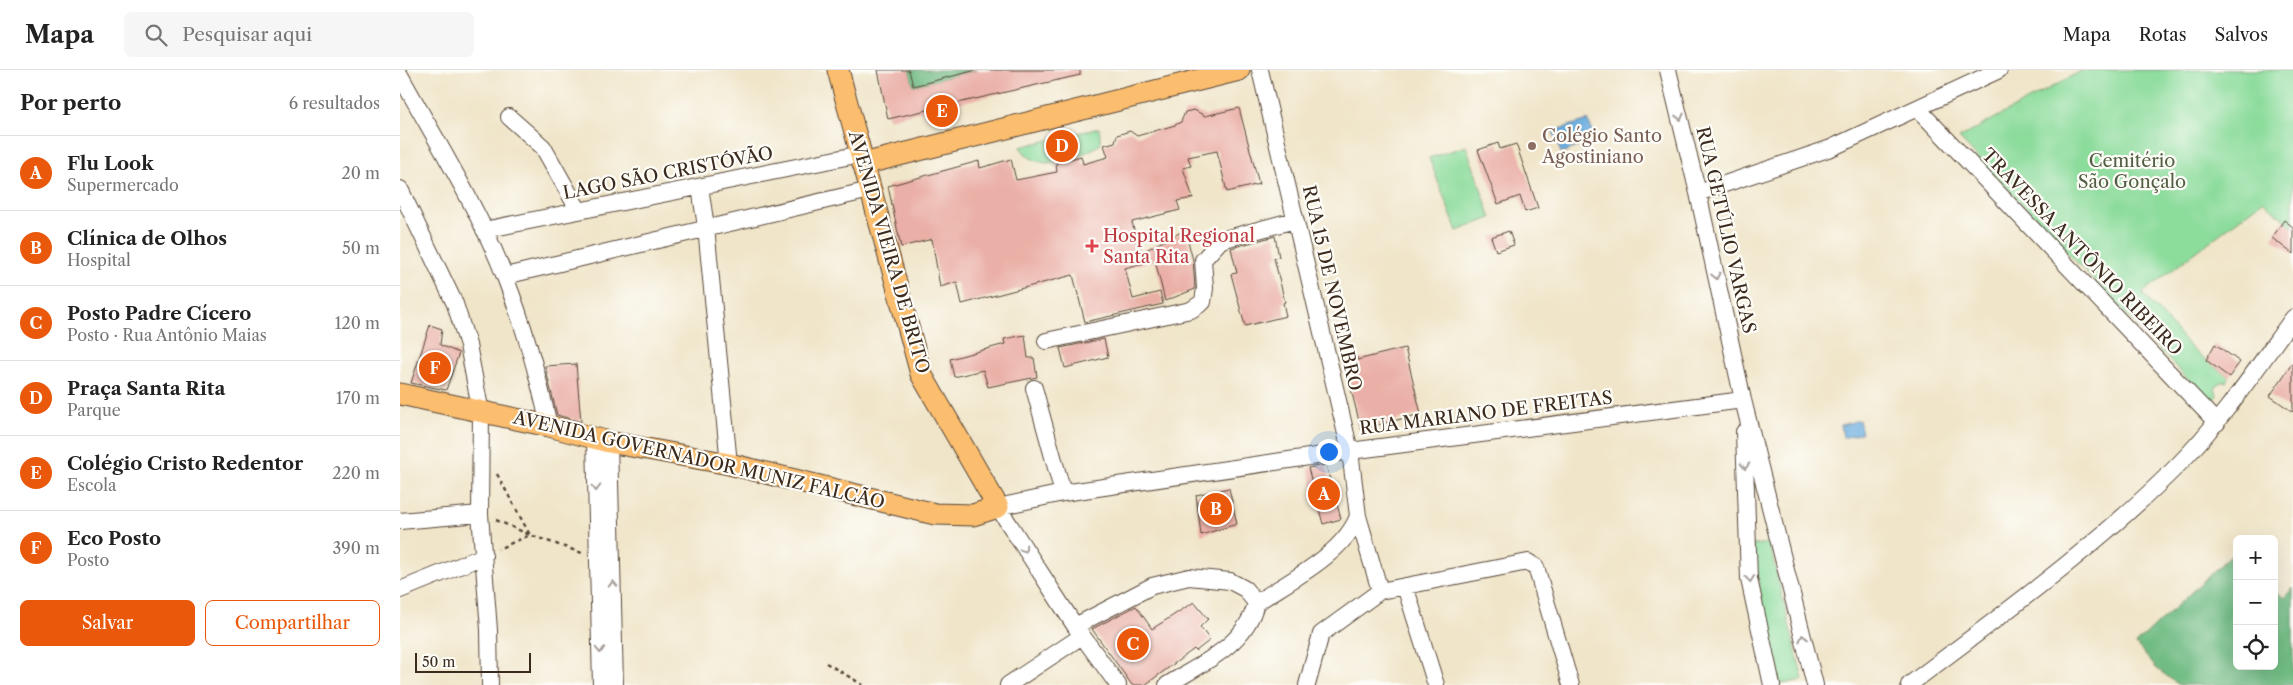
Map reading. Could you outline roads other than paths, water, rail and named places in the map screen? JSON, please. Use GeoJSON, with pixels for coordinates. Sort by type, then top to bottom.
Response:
{"type":"FeatureCollection","features":[{"type":"Feature","properties":{"kind":"main road","name":"AVENIDA VIEIRA DE BRITO"},"geometry":{"type":"LineString","coordinates":[[838,70],[920,374],[998,508]]}},
{"type":"Feature","properties":{"kind":"main road"},"geometry":{"type":"LineString","coordinates":[[862,159],[1239,70]]}},
{"type":"Feature","properties":{"kind":"main road","name":"AVENIDA GOVERNADOR MUNIZ FALCÃO"},"geometry":{"type":"LineString","coordinates":[[400,394],[481,413],[549,426],[602,441],[729,464],[935,514],[973,515],[998,508]]}},
{"type":"Feature","properties":{"kind":"street","name":"RUA 15 DE NOVEMBRO"},"geometry":{"type":"LineString","coordinates":[[1260,70],[1350,451],[1358,516],[1380,591]]}},
{"type":"Feature","properties":{"kind":"street","name":"RUA GETÚLIO VARGAS"},"geometry":{"type":"LineString","coordinates":[[1668,70],[1698,193],[1743,400],[1815,685]]}},
{"type":"Feature","properties":{"kind":"street"},"geometry":{"type":"LineString","coordinates":[[1698,193],[1831,148],[1999,70]]}},
{"type":"Feature","properties":{"kind":"street"},"geometry":{"type":"LineString","coordinates":[[400,75],[484,230],[505,276],[534,360],[549,426]]}},
{"type":"Feature","properties":{"kind":"street","name":"TRAVESSA ANTÔNIO RIBEIRO"},"geometry":{"type":"LineString","coordinates":[[1918,109],[2216,423]]}},
{"type":"Feature","properties":{"kind":"street"},"geometry":{"type":"LineString","coordinates":[[509,117],[543,147],[579,211]]}},
{"type":"Feature","properties":{"kind":"street","name":"LAGO SÃO CRISTÓVÃO"},"geometry":{"type":"LineString","coordinates":[[484,230],[700,187],[862,159]]}},
{"type":"Feature","properties":{"kind":"street"},"geometry":{"type":"LineString","coordinates":[[700,187],[706,227],[729,464]]}},
{"type":"Feature","properties":{"kind":"street"},"geometry":{"type":"LineString","coordinates":[[400,188],[455,304],[468,345],[481,413],[480,514],[484,556],[490,685]]}},
{"type":"Feature","properties":{"kind":"street"},"geometry":{"type":"LineString","coordinates":[[505,276],[706,227],[870,190]]}},
{"type":"Feature","properties":{"kind":"street"},"geometry":{"type":"LineString","coordinates":[[1046,341],[1191,310],[1203,302],[1205,288],[1204,260],[1221,240],[1295,220]]}},
{"type":"Feature","properties":{"kind":"street"},"geometry":{"type":"LineString","coordinates":[[1909,685],[2026,597],[2118,520],[2176,467],[2216,423],[2293,318]]}},
{"type":"Feature","properties":{"kind":"street"},"geometry":{"type":"LineString","coordinates":[[1034,388],[1063,493]]}},
{"type":"Feature","properties":{"kind":"street","name":"RUA GETÚLIO VARGAS"},"geometry":{"type":"LineString","coordinates":[[1743,400],[1750,579],[1772,685]]}},
{"type":"Feature","properties":{"kind":"street","name":"RUA MARIANO DE FREITAS"},"geometry":{"type":"LineString","coordinates":[[998,508],[1063,493],[1350,451],[1743,400]]}},
{"type":"Feature","properties":{"kind":"street"},"geometry":{"type":"LineString","coordinates":[[601,685],[598,558],[602,441]]}},
{"type":"Feature","properties":{"kind":"street"},"geometry":{"type":"LineString","coordinates":[[602,441],[616,685]]}},
{"type":"Feature","properties":{"kind":"street"},"geometry":{"type":"LineString","coordinates":[[998,508],[1079,631],[1118,685]]}},
{"type":"Feature","properties":{"kind":"street"},"geometry":{"type":"LineString","coordinates":[[400,521],[480,514]]}},
{"type":"Feature","properties":{"kind":"street"},"geometry":{"type":"LineString","coordinates":[[1167,685],[1220,652],[1240,636],[1252,619],[1256,603],[1332,551],[1354,527],[1358,516]]}},
{"type":"Feature","properties":{"kind":"street"},"geometry":{"type":"LineString","coordinates":[[1748,531],[1775,526]]}},
{"type":"Feature","properties":{"kind":"street"},"geometry":{"type":"LineString","coordinates":[[400,590],[484,556]]}},
{"type":"Feature","properties":{"kind":"street"},"geometry":{"type":"LineString","coordinates":[[1306,685],[1321,634],[1380,591],[1528,562],[1536,567],[1571,685]]}},
{"type":"Feature","properties":{"kind":"street"},"geometry":{"type":"LineString","coordinates":[[1008,685],[1079,631],[1152,586],[1189,577],[1230,581],[1245,589],[1256,603]]}},
{"type":"Feature","properties":{"kind":"street"},"geometry":{"type":"LineString","coordinates":[[1405,586],[1436,685]]}},
{"type":"Feature","properties":{"kind":"water"},"geometry":{"type":"Polygon","coordinates":[[[1588,120],[1596,140],[1561,153],[1553,131],[1588,120]]]}},
{"type":"Feature","properties":{"kind":"water"},"geometry":{"type":"Polygon","coordinates":[[[1859,420],[1862,433],[1843,438],[1841,425],[1859,420]]]}},
{"type":"Feature","properties":{"kind":"place","name":"Colégio Cristo Redentor"},"geometry":{"type":"Point","coordinates":[942,111]}},
{"type":"Feature","properties":{"kind":"place","name":"Praça Santa Rita"},"geometry":{"type":"Point","coordinates":[1062,146]}},
{"type":"Feature","properties":{"kind":"place","name":"Colégio Santo Agostiniano"},"geometry":{"type":"Point","coordinates":[1532,146]}},
{"type":"Feature","properties":{"kind":"place","name":"Hospital Regional Santa Rita"},"geometry":{"type":"Point","coordinates":[1092,246]}},
{"type":"Feature","properties":{"kind":"place","name":"Eco Posto"},"geometry":{"type":"Point","coordinates":[435,368]}},
{"type":"Feature","properties":{"kind":"place","name":"Flu Look"},"geometry":{"type":"Point","coordinates":[1324,494]}},
{"type":"Feature","properties":{"kind":"place","name":"Clínica de Olhos"},"geometry":{"type":"Point","coordinates":[1216,509]}},
{"type":"Feature","properties":{"kind":"place","name":"Posto Padre Cícero"},"geometry":{"type":"Point","coordinates":[1133,644]}},
{"type":"Feature","properties":{"kind":"park label","name":"Cemitério São Gonçalo"},"geometry":{"type":"Point","coordinates":[2132,171]}}]}
